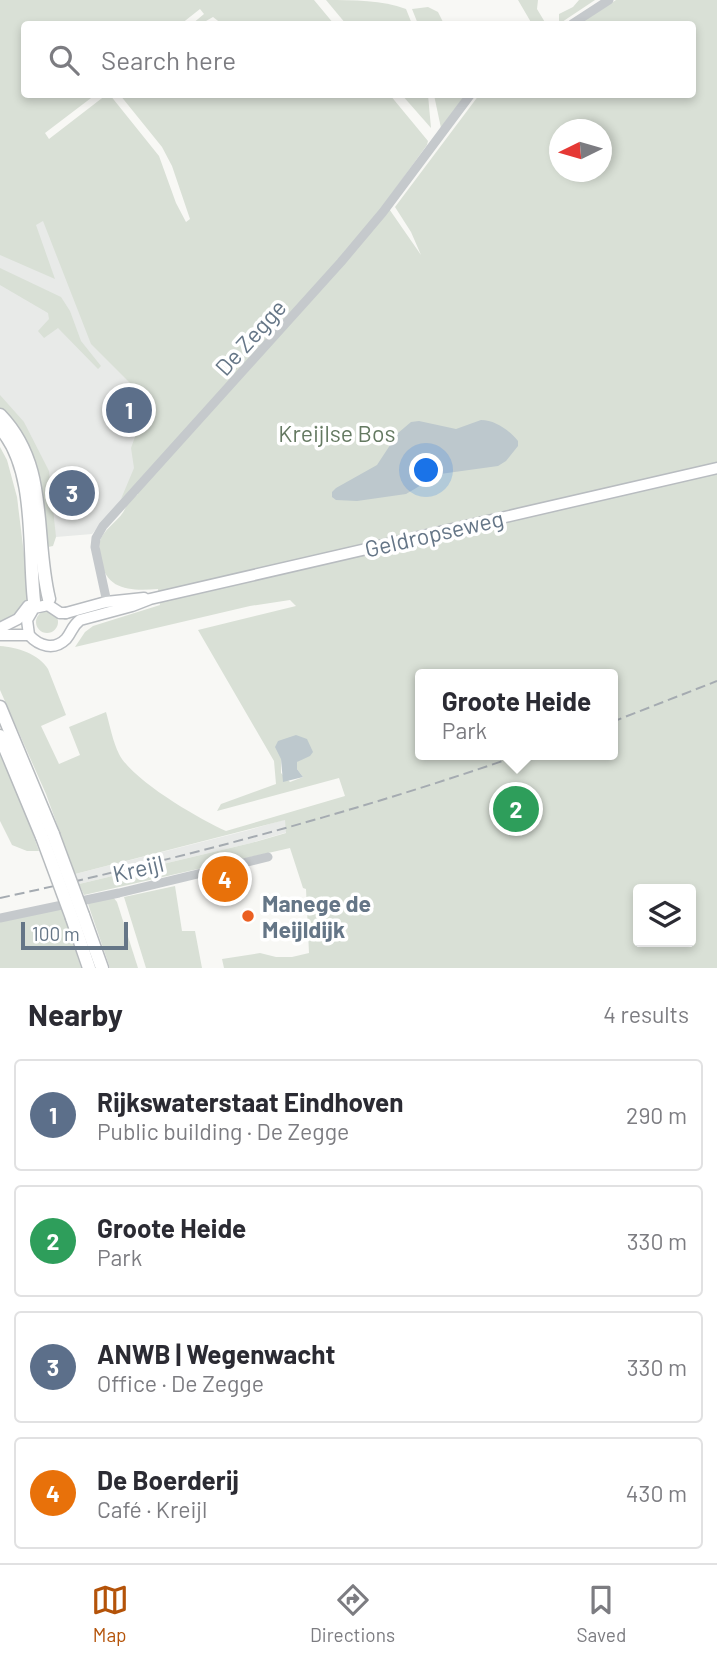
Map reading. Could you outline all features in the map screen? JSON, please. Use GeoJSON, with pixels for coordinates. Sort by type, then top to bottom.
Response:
{"type":"FeatureCollection","features":[{"type":"Feature","properties":{"kind":"highway"},"geometry":{"type":"LineString","coordinates":[[0,415],[22,443],[32,467],[43,562],[40,601]]}},
{"type":"Feature","properties":{"kind":"highway"},"geometry":{"type":"LineString","coordinates":[[0,428],[12,444],[23,474],[34,582],[40,601]]}},
{"type":"Feature","properties":{"kind":"highway"},"geometry":{"type":"LineString","coordinates":[[0,707],[78,916],[102,968]]}},
{"type":"Feature","properties":{"kind":"highway"},"geometry":{"type":"LineString","coordinates":[[0,736],[48,835]]}},
{"type":"Feature","properties":{"kind":"highway"},"geometry":{"type":"LineString","coordinates":[[78,916],[89,968]]}},
{"type":"Feature","properties":{"kind":"main road","name":"Geldropseweg"},"geometry":{"type":"LineString","coordinates":[[108,607],[717,468]]}},
{"type":"Feature","properties":{"kind":"main road"},"geometry":{"type":"LineString","coordinates":[[26,626],[40,601],[64,611],[87,606],[108,607]]}},
{"type":"Feature","properties":{"kind":"main road"},"geometry":{"type":"LineString","coordinates":[[2,632],[26,626],[43,640],[54,643],[67,637],[73,625],[80,620],[108,607]]}},
{"type":"Feature","properties":{"kind":"main road"},"geometry":{"type":"LineString","coordinates":[[54,643],[65,629],[64,611]]}},
{"type":"Feature","properties":{"kind":"street"},"geometry":{"type":"LineString","coordinates":[[577,21],[609,0]]}},
{"type":"Feature","properties":{"kind":"street","name":"De Zegge"},"geometry":{"type":"LineString","coordinates":[[108,607],[95,543],[100,530],[341,262],[383,212],[468,98]]}},
{"type":"Feature","properties":{"kind":"street","name":"Kreijl"},"geometry":{"type":"LineString","coordinates":[[0,918],[268,857]]}},
{"type":"Feature","properties":{"kind":"shaded area"},"geometry":{"type":"Polygon","coordinates":[[[45,210],[172,400],[125,495],[92,534],[56,537],[0,406],[0,228],[45,210]]]}},
{"type":"Feature","properties":{"kind":"shaded area"},"geometry":{"type":"Polygon","coordinates":[[[481,420],[501,426],[518,441],[518,446],[506,461],[498,466],[440,474],[406,494],[357,501],[336,500],[332,497],[336,488],[377,465],[398,433],[411,422],[419,421],[456,429],[481,420]]]}},
{"type":"Feature","properties":{"kind":"shaded area"},"geometry":{"type":"Polygon","coordinates":[[[296,735],[307,739],[313,752],[297,762],[297,769],[303,777],[283,782],[281,759],[275,747],[278,741],[296,735]]]}},
{"type":"Feature","properties":{"kind":"shaded area"},"geometry":{"type":"Polygon","coordinates":[[[431,777],[436,788],[251,843],[79,884],[75,874],[249,830],[431,777]]]}},
{"type":"Feature","properties":{"kind":"green space","name":"Kreijlse Bos"},"geometry":{"type":"Polygon","coordinates":[[[0,0],[314,0],[332,21],[218,21],[213,17],[206,21],[196,21],[204,14],[200,9],[185,21],[21,21],[21,98],[91,98],[45,133],[49,139],[102,98],[112,98],[159,156],[186,222],[190,219],[172,166],[162,147],[122,98],[392,98],[428,141],[385,203],[421,255],[411,232],[395,207],[477,98],[696,98],[696,21],[584,21],[616,0],[717,0],[717,968],[224,968],[222,959],[260,953],[292,957],[309,953],[306,889],[303,888],[290,848],[84,895],[79,884],[286,833],[285,820],[75,874],[46,794],[0,690],[0,646],[27,652],[39,659],[48,669],[66,715],[41,726],[59,764],[80,755],[69,727],[106,712],[119,754],[137,775],[167,798],[226,831],[345,796],[339,778],[217,811],[221,804],[276,784],[274,761],[198,630],[296,606],[290,600],[250,606],[75,647],[85,632],[93,626],[160,605],[158,589],[130,589],[108,578],[100,549],[104,533],[123,513],[127,503],[138,494],[137,484],[121,499],[134,468],[131,448],[144,411],[144,401],[135,388],[91,344],[43,221],[36,225],[55,279],[0,255],[0,0]],[[281,759],[281,773],[290,782],[303,777],[297,769],[296,762],[300,760],[281,759]]]}},
{"type":"Feature","properties":{"kind":"green space"},"geometry":{"type":"Polygon","coordinates":[[[326,0],[368,1],[397,6],[406,9],[411,21],[344,21],[326,0]]]}},
{"type":"Feature","properties":{"kind":"green space"},"geometry":{"type":"Polygon","coordinates":[[[518,0],[538,0],[537,9],[544,21],[530,21],[518,0]]]}},
{"type":"Feature","properties":{"kind":"green space"},"geometry":{"type":"Polygon","coordinates":[[[579,0],[595,0],[564,21],[559,21],[559,14],[573,7],[579,0]]]}},
{"type":"Feature","properties":{"kind":"green space"},"geometry":{"type":"Polygon","coordinates":[[[428,7],[438,12],[442,21],[417,21],[412,9],[428,7]]]}},
{"type":"Feature","properties":{"kind":"green space"},"geometry":{"type":"Polygon","coordinates":[[[405,98],[428,98],[431,128],[405,98]]]}},
{"type":"Feature","properties":{"kind":"green space"},"geometry":{"type":"Polygon","coordinates":[[[435,98],[463,98],[441,128],[435,98]]]}},
{"type":"Feature","properties":{"kind":"green space"},"geometry":{"type":"Polygon","coordinates":[[[0,268],[61,297],[70,311],[81,341],[101,366],[98,369],[58,328],[44,338],[38,331],[49,319],[48,313],[0,285],[0,268]]]}},
{"type":"Feature","properties":{"kind":"green space"},"geometry":{"type":"Polygon","coordinates":[[[0,395],[24,422],[49,471],[56,537],[53,546],[43,548],[0,412],[0,395]]]}},
{"type":"Feature","properties":{"kind":"green space"},"geometry":{"type":"Polygon","coordinates":[[[0,447],[7,460],[17,497],[29,595],[19,613],[0,622],[0,447]]]}},
{"type":"Feature","properties":{"kind":"green space"},"geometry":{"type":"Polygon","coordinates":[[[47,611],[55,614],[58,622],[55,630],[47,633],[39,630],[36,622],[39,614],[47,611]]]}},
{"type":"Feature","properties":{"kind":"green space"},"geometry":{"type":"Polygon","coordinates":[[[0,755],[39,851],[27,851],[12,845],[0,821],[0,755]]]}},
{"type":"Feature","properties":{"kind":"green space"},"geometry":{"type":"Polygon","coordinates":[[[175,886],[182,931],[195,931],[202,968],[146,968],[124,897],[175,886]]]}},
{"type":"Feature","properties":{"kind":"green space"},"geometry":{"type":"Polygon","coordinates":[[[113,897],[117,902],[138,968],[110,968],[87,901],[113,897]]]}},
{"type":"Feature","properties":{"kind":"green space"},"geometry":{"type":"Polygon","coordinates":[[[62,908],[81,968],[0,968],[0,921],[62,908]]]}},
{"type":"Feature","properties":{"kind":"railway"},"geometry":{"type":"LineString","coordinates":[[618,720],[717,681]]}},
{"type":"Feature","properties":{"kind":"railway"},"geometry":{"type":"LineString","coordinates":[[0,898],[132,868],[262,834],[392,797],[505,760]]}},
{"type":"Feature","properties":{"kind":"place","name":"Rijkswaterstaat Eindhoven"},"geometry":{"type":"Point","coordinates":[129,410]}},
{"type":"Feature","properties":{"kind":"place","name":"ANWB | Wegenwacht"},"geometry":{"type":"Point","coordinates":[72,493]}},
{"type":"Feature","properties":{"kind":"place","name":"Groote Heide"},"geometry":{"type":"Point","coordinates":[516,809]}},
{"type":"Feature","properties":{"kind":"place","name":"De Boerderij"},"geometry":{"type":"Point","coordinates":[225,879]}},
{"type":"Feature","properties":{"kind":"place","name":"Manege de Meijldijk"},"geometry":{"type":"Point","coordinates":[248,916]}}]}
